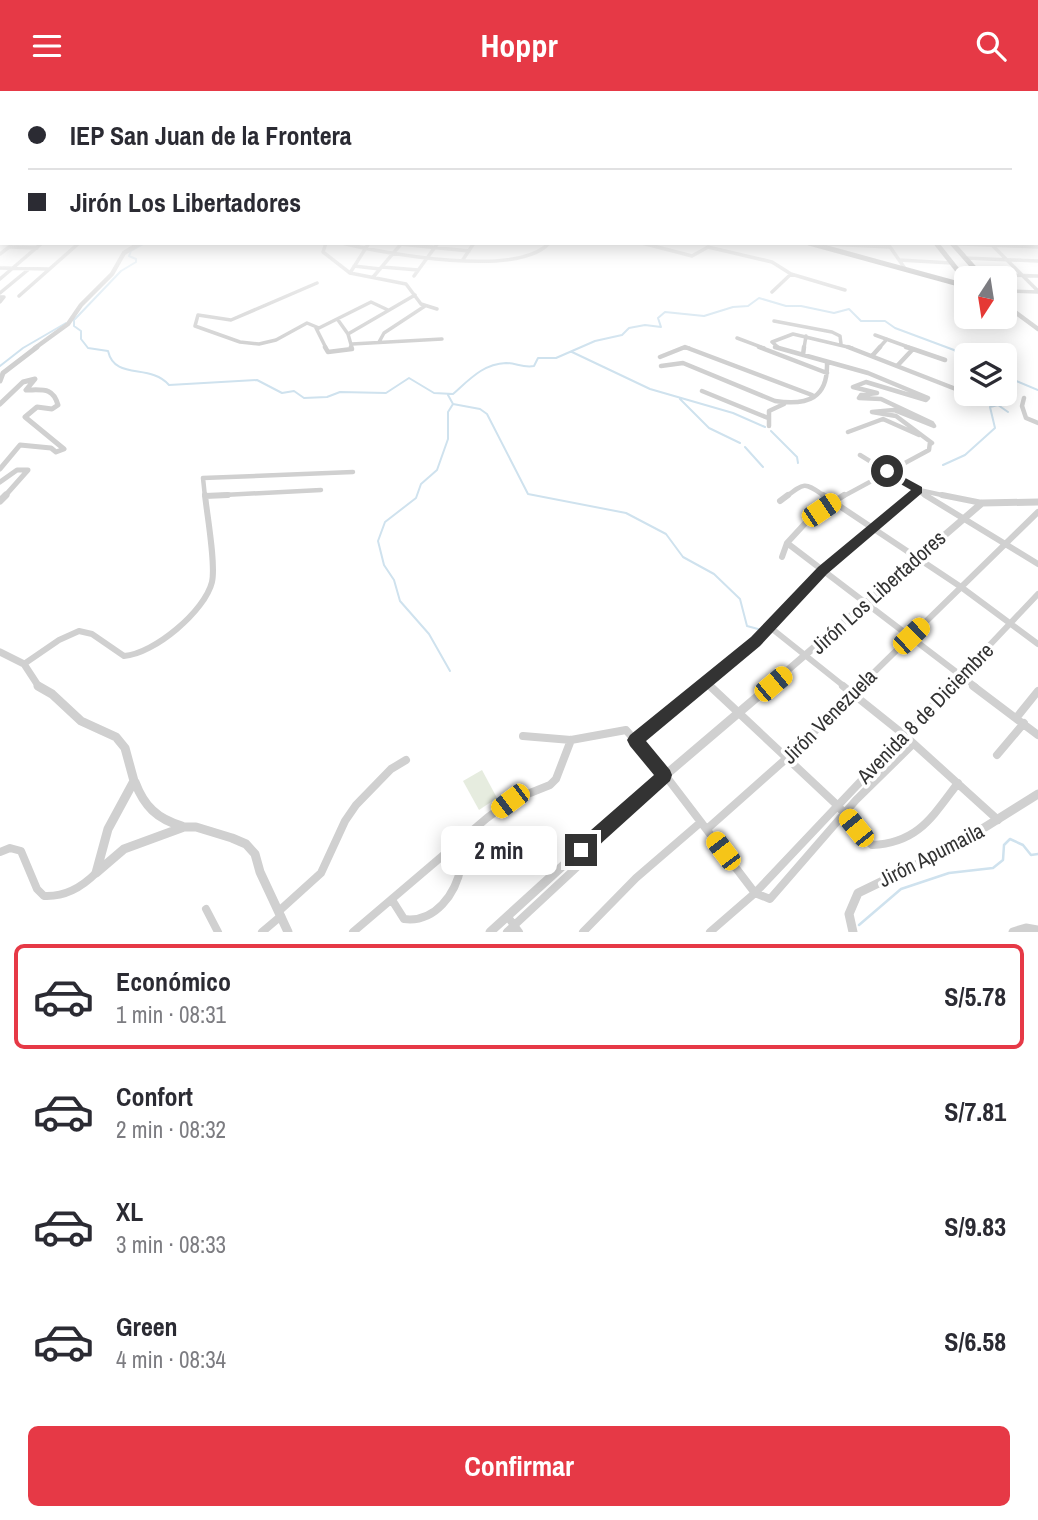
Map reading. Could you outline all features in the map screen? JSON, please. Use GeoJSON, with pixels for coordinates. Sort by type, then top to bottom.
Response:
{"type":"FeatureCollection","features":[{"type":"Feature","properties":{"kind":"highway"},"geometry":{"type":"LineString","coordinates":[[916,271],[954,280]]}},
{"type":"Feature","properties":{"kind":"street"},"geometry":{"type":"LineString","coordinates":[[0,297],[27,271]]}},
{"type":"Feature","properties":{"kind":"street"},"geometry":{"type":"LineString","coordinates":[[19,296],[47,271]]}},
{"type":"Feature","properties":{"kind":"street"},"geometry":{"type":"LineString","coordinates":[[0,381],[3,373],[69,321],[91,293],[115,271]]}},
{"type":"Feature","properties":{"kind":"street"},"geometry":{"type":"LineString","coordinates":[[374,277],[378,271]]}},
{"type":"Feature","properties":{"kind":"street"},"geometry":{"type":"LineString","coordinates":[[414,276],[417,271]]}},
{"type":"Feature","properties":{"kind":"street"},"geometry":{"type":"LineString","coordinates":[[787,271],[845,290]]}},
{"type":"Feature","properties":{"kind":"street"},"geometry":{"type":"LineString","coordinates":[[1018,271],[1038,291]]}},
{"type":"Feature","properties":{"kind":"street"},"geometry":{"type":"LineString","coordinates":[[350,273],[406,284],[425,306],[437,309]]}},
{"type":"Feature","properties":{"kind":"street"},"geometry":{"type":"LineString","coordinates":[[772,292],[791,274]]}},
{"type":"Feature","properties":{"kind":"street"},"geometry":{"type":"LineString","coordinates":[[1017,275],[1038,276]]}},
{"type":"Feature","properties":{"kind":"street"},"geometry":{"type":"LineString","coordinates":[[317,283],[233,319],[198,315],[194,324],[203,333],[225,335],[239,342],[263,344],[282,339],[307,323],[316,328],[328,352],[348,351],[352,349],[352,344],[338,320]]}},
{"type":"Feature","properties":{"kind":"street"},"geometry":{"type":"LineString","coordinates":[[1017,290],[1038,291]]}},
{"type":"Feature","properties":{"kind":"street"},"geometry":{"type":"LineString","coordinates":[[348,334],[415,295]]}},
{"type":"Feature","properties":{"kind":"street"},"geometry":{"type":"LineString","coordinates":[[316,328],[338,320],[371,302],[388,310]]}},
{"type":"Feature","properties":{"kind":"street"},"geometry":{"type":"LineString","coordinates":[[379,342],[384,333],[425,306]]}},
{"type":"Feature","properties":{"kind":"street"},"geometry":{"type":"LineString","coordinates":[[1017,314],[1038,329]]}},
{"type":"Feature","properties":{"kind":"street"},"geometry":{"type":"LineString","coordinates":[[774,321],[832,332],[840,336],[841,344]]}},
{"type":"Feature","properties":{"kind":"street"},"geometry":{"type":"LineString","coordinates":[[932,443],[896,416],[872,412],[894,410],[934,426],[932,423],[881,399],[859,398],[864,394],[877,393],[853,387],[866,382],[926,400],[928,398],[868,373],[776,348],[772,342],[790,334],[841,344],[954,388]]}},
{"type":"Feature","properties":{"kind":"street"},"geometry":{"type":"LineString","coordinates":[[875,334],[945,360]]}},
{"type":"Feature","properties":{"kind":"street"},"geometry":{"type":"LineString","coordinates":[[803,355],[806,336]]}},
{"type":"Feature","properties":{"kind":"street"},"geometry":{"type":"LineString","coordinates":[[737,338],[827,373]]}},
{"type":"Feature","properties":{"kind":"street"},"geometry":{"type":"LineString","coordinates":[[352,344],[442,339]]}},
{"type":"Feature","properties":{"kind":"street"},"geometry":{"type":"LineString","coordinates":[[872,356],[887,339]]}},
{"type":"Feature","properties":{"kind":"street"},"geometry":{"type":"LineString","coordinates":[[660,357],[685,347],[815,396]]}},
{"type":"Feature","properties":{"kind":"street"},"geometry":{"type":"LineString","coordinates":[[898,365],[913,349]]}},
{"type":"Feature","properties":{"kind":"street"},"geometry":{"type":"LineString","coordinates":[[661,366],[683,363],[775,401],[788,403]]}},
{"type":"Feature","properties":{"kind":"street"},"geometry":{"type":"LineString","coordinates":[[769,426],[769,411],[815,396],[825,387],[827,363]]}},
{"type":"Feature","properties":{"kind":"street"},"geometry":{"type":"LineString","coordinates":[[0,404],[23,382],[35,379],[26,390],[49,390],[55,395],[58,405],[52,409],[37,407],[25,417],[64,449],[58,453],[51,448],[20,445],[0,469]]}},
{"type":"Feature","properties":{"kind":"street"},"geometry":{"type":"LineString","coordinates":[[702,391],[768,418]]}},
{"type":"Feature","properties":{"kind":"street"},"geometry":{"type":"LineString","coordinates":[[1024,398],[1022,406],[1026,418],[1038,423]]}},
{"type":"Feature","properties":{"kind":"street"},"geometry":{"type":"LineString","coordinates":[[848,432],[883,419],[913,431],[932,443]]}},
{"type":"Feature","properties":{"kind":"street"},"geometry":{"type":"LineString","coordinates":[[782,557],[787,542],[808,519],[887,471],[929,450],[932,443]]}},
{"type":"Feature","properties":{"kind":"street"},"geometry":{"type":"LineString","coordinates":[[860,455],[1038,564]]}},
{"type":"Feature","properties":{"kind":"street"},"geometry":{"type":"LineString","coordinates":[[0,482],[17,470],[27,470],[0,501]]}},
{"type":"Feature","properties":{"kind":"street"},"geometry":{"type":"LineString","coordinates":[[24,664],[76,631],[89,631],[112,651],[127,657],[146,651],[201,604],[212,585],[202,480],[207,477],[353,473]]}},
{"type":"Feature","properties":{"kind":"street"},"geometry":{"type":"LineString","coordinates":[[780,501],[802,484],[807,484],[961,587],[1038,644]]}},
{"type":"Feature","properties":{"kind":"street"},"geometry":{"type":"LineString","coordinates":[[635,740],[771,628],[823,570],[872,526],[919,490],[982,503],[1038,502]]}},
{"type":"Feature","properties":{"kind":"street"},"geometry":{"type":"LineString","coordinates":[[205,496],[321,491]]}},
{"type":"Feature","properties":{"kind":"street","name":"Jirón Los Libertadores"},"geometry":{"type":"LineString","coordinates":[[490,932],[664,775],[807,656],[917,557],[982,503]]}},
{"type":"Feature","properties":{"kind":"street","name":"Jirón Venezuela"},"geometry":{"type":"LineString","coordinates":[[583,932],[636,878],[788,758],[852,692],[1038,512]]}},
{"type":"Feature","properties":{"kind":"street"},"geometry":{"type":"LineString","coordinates":[[787,542],[1038,735]]}},
{"type":"Feature","properties":{"kind":"street","name":"Avenida 8 de Diciembre"},"geometry":{"type":"LineString","coordinates":[[710,932],[755,893],[1038,594]]}},
{"type":"Feature","properties":{"kind":"street"},"geometry":{"type":"LineString","coordinates":[[771,628],[903,734],[998,820]]}},
{"type":"Feature","properties":{"kind":"street"},"geometry":{"type":"LineString","coordinates":[[0,652],[24,664],[40,689],[52,694],[81,721],[116,737],[125,748],[139,795],[154,816],[184,827],[196,827],[232,838],[250,848],[288,932]]}},
{"type":"Feature","properties":{"kind":"street"},"geometry":{"type":"LineString","coordinates":[[705,681],[837,805],[872,845],[903,842],[915,836],[958,783]]}},
{"type":"Feature","properties":{"kind":"street"},"geometry":{"type":"LineString","coordinates":[[1017,717],[1038,691]]}},
{"type":"Feature","properties":{"kind":"street"},"geometry":{"type":"LineString","coordinates":[[997,754],[1024,723]]}},
{"type":"Feature","properties":{"kind":"street"},"geometry":{"type":"LineString","coordinates":[[523,736],[571,740],[622,729],[635,740],[664,775],[755,893],[767,899],[772,899],[856,800],[914,744]]}},
{"type":"Feature","properties":{"kind":"street"},"geometry":{"type":"LineString","coordinates":[[353,932],[510,801],[550,785],[556,779],[571,740]]}},
{"type":"Feature","properties":{"kind":"street"},"geometry":{"type":"LineString","coordinates":[[262,932],[321,873],[345,821],[356,805],[391,769],[406,760]]}},
{"type":"Feature","properties":{"kind":"street"},"geometry":{"type":"LineString","coordinates":[[96,873],[108,829],[134,781]]}},
{"type":"Feature","properties":{"kind":"street","name":"Jirón Apumaila"},"geometry":{"type":"LineString","coordinates":[[853,932],[849,914],[858,893],[946,852],[1038,793]]}},
{"type":"Feature","properties":{"kind":"street"},"geometry":{"type":"LineString","coordinates":[[508,917],[513,930],[601,841],[613,821]]}},
{"type":"Feature","properties":{"kind":"street"},"geometry":{"type":"LineString","coordinates":[[0,852],[10,848],[21,851],[37,889],[44,896],[60,895],[105,868],[124,849],[184,827]]}},
{"type":"Feature","properties":{"kind":"street"},"geometry":{"type":"LineString","coordinates":[[392,900],[404,919],[418,923],[425,920],[454,890],[461,877],[461,866],[450,851]]}},
{"type":"Feature","properties":{"kind":"street"},"geometry":{"type":"LineString","coordinates":[[206,909],[218,932]]}},
{"type":"Feature","properties":{"kind":"street"},"geometry":{"type":"LineString","coordinates":[[1013,932],[1026,928],[1038,930]]}},
{"type":"Feature","properties":{"kind":"shaded area"},"geometry":{"type":"Polygon","coordinates":[[[482,770],[497,798],[479,810],[463,781],[482,770]]]}},
{"type":"Feature","properties":{"kind":"waterway"},"geometry":{"type":"LineString","coordinates":[[75,319],[121,271]]}},
{"type":"Feature","properties":{"kind":"waterway"},"geometry":{"type":"LineString","coordinates":[[74,319],[74,326],[81,331],[81,339],[88,348],[108,351],[118,366],[161,378],[169,385],[257,380],[282,393],[294,391],[304,398],[327,397],[340,392],[386,393],[409,378],[434,393],[453,394],[477,373],[490,366],[506,363],[534,366],[538,358],[556,358],[595,341],[622,335],[629,328],[645,325],[661,327],[658,318],[665,312],[704,316],[733,307],[748,306],[759,298],[786,306],[801,306],[834,313],[849,309],[861,321],[885,321],[895,328],[954,350]]}},
{"type":"Feature","properties":{"kind":"waterway"},"geometry":{"type":"LineString","coordinates":[[0,366],[23,348],[66,323]]}},
{"type":"Feature","properties":{"kind":"waterway"},"geometry":{"type":"LineString","coordinates":[[572,352],[650,389],[733,413],[765,427]]}},
{"type":"Feature","properties":{"kind":"waterway"},"geometry":{"type":"LineString","coordinates":[[1017,381],[1038,390]]}},
{"type":"Feature","properties":{"kind":"waterway"},"geometry":{"type":"LineString","coordinates":[[448,395],[453,404]]}},
{"type":"Feature","properties":{"kind":"waterway"},"geometry":{"type":"LineString","coordinates":[[680,399],[709,428],[740,443]]}},
{"type":"Feature","properties":{"kind":"waterway"},"geometry":{"type":"LineString","coordinates":[[450,671],[429,634],[400,601],[394,580],[384,565],[378,541],[385,522],[416,498],[421,484],[437,470],[448,439],[448,412],[453,404]]}},
{"type":"Feature","properties":{"kind":"waterway"},"geometry":{"type":"LineString","coordinates":[[453,404],[480,409],[487,414],[528,494],[626,513],[666,534],[683,557],[714,574],[740,599],[747,626],[758,629]]}},
{"type":"Feature","properties":{"kind":"waterway"},"geometry":{"type":"LineString","coordinates":[[943,465],[965,455],[995,428],[990,407],[994,406]]}},
{"type":"Feature","properties":{"kind":"waterway"},"geometry":{"type":"LineString","coordinates":[[999,406],[1008,412]]}},
{"type":"Feature","properties":{"kind":"waterway"},"geometry":{"type":"LineString","coordinates":[[771,431],[797,457],[798,463]]}},
{"type":"Feature","properties":{"kind":"waterway"},"geometry":{"type":"LineString","coordinates":[[745,447],[763,467]]}},
{"type":"Feature","properties":{"kind":"waterway"},"geometry":{"type":"LineString","coordinates":[[859,925],[901,889],[949,873],[993,868],[1003,860],[1004,845],[1010,839],[1023,845],[1031,855],[1038,854]]}},
{"type":"Feature","properties":{"kind":"route"},"geometry":{"type":"LineString","coordinates":[[581,850],[664,775],[635,740],[771,628],[823,570],[872,526],[919,490],[887,471]]}}]}
